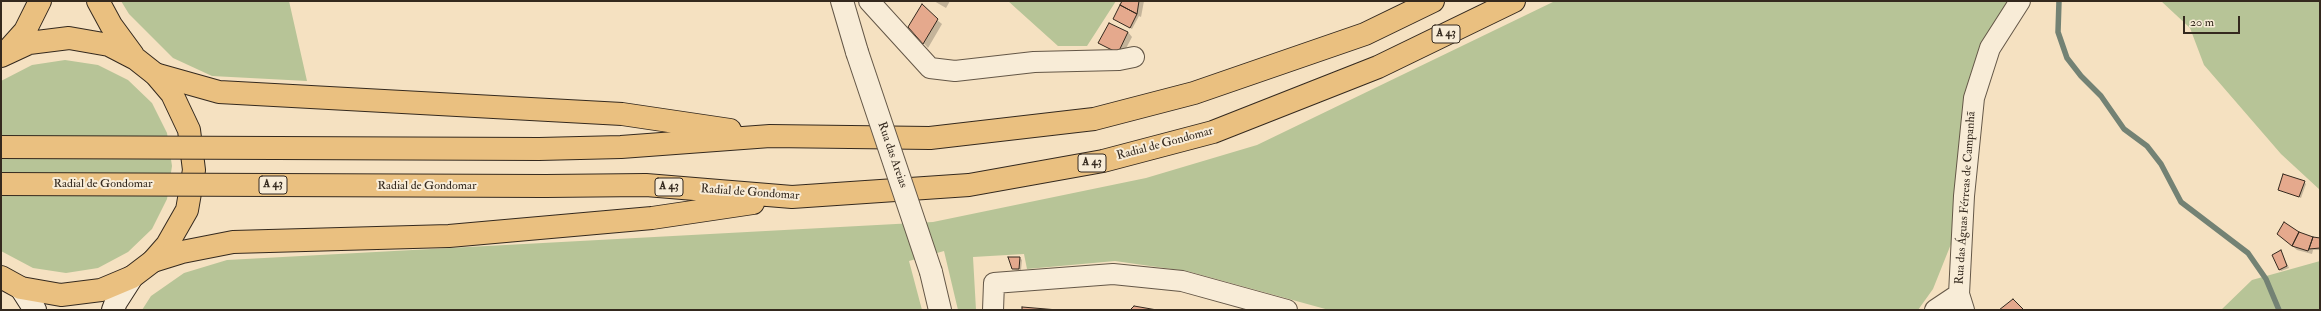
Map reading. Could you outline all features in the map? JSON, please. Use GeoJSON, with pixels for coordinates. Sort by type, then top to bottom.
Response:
{"type":"FeatureCollection","features":[{"type":"Feature","properties":{"kind":"main road"},"geometry":{"type":"LineString","coordinates":[[4,54],[25,30],[40,1]]}},
{"type":"Feature","properties":{"kind":"main road"},"geometry":{"type":"LineString","coordinates":[[98,1],[111,25],[136,59]]}},
{"type":"Feature","properties":{"kind":"main road"},"geometry":{"type":"LineString","coordinates":[[1,147],[540,149],[621,147],[770,136],[930,138],[1094,119],[1194,93],[1357,37],[1433,1]]}},
{"type":"Feature","properties":{"kind":"main road","name":"Radial de Gondomar"},"geometry":{"type":"LineString","coordinates":[[1,184],[646,185],[792,197],[969,186],[1103,161],[1213,132],[1378,67],[1514,1]]}},
{"type":"Feature","properties":{"kind":"main road"},"geometry":{"type":"LineString","coordinates":[[1,276],[21,288],[61,295],[101,290],[132,277],[153,262],[167,245],[187,210],[194,170],[189,130],[172,94],[155,74],[136,59],[109,45],[70,38],[29,43],[4,54]]}},
{"type":"Feature","properties":{"kind":"main road"},"geometry":{"type":"LineString","coordinates":[[155,74],[219,92],[622,114],[770,136]]}},
{"type":"Feature","properties":{"kind":"main road"},"geometry":{"type":"LineString","coordinates":[[153,262],[182,252],[233,242],[449,236],[652,218],[792,197]]}},
{"type":"Feature","properties":{"kind":"street","name":"Rua das Areias"},"geometry":{"type":"LineString","coordinates":[[842,1],[857,52],[931,272],[940,310]]}},
{"type":"Feature","properties":{"kind":"street"},"geometry":{"type":"LineString","coordinates":[[869,1],[930,68],[955,70],[1034,62],[1119,60],[1134,57]]}},
{"type":"Feature","properties":{"kind":"street","name":"Rua das Águas Férreas de Campanhã"},"geometry":{"type":"LineString","coordinates":[[1961,302],[1964,196],[1974,98],[1990,48],[2020,1]]}},
{"type":"Feature","properties":{"kind":"street"},"geometry":{"type":"LineString","coordinates":[[993,310],[994,282],[1113,274],[1182,281],[1287,310]]}},
{"type":"Feature","properties":{"kind":"street"},"geometry":{"type":"LineString","coordinates":[[113,310],[116,302],[132,277]]}},
{"type":"Feature","properties":{"kind":"street"},"geometry":{"type":"LineString","coordinates":[[21,288],[35,310]]}},
{"type":"Feature","properties":{"kind":"street"},"geometry":{"type":"LineString","coordinates":[[1935,310],[1961,302]]}},
{"type":"Feature","properties":{"kind":"green space"},"geometry":{"type":"Polygon","coordinates":[[[121,1],[289,1],[307,81],[212,76],[173,58],[129,14],[121,1]]]}},
{"type":"Feature","properties":{"kind":"green space"},"geometry":{"type":"Polygon","coordinates":[[[1008,1],[1116,1],[1087,46],[1058,46],[1008,1]]]}},
{"type":"Feature","properties":{"kind":"green space"},"geometry":{"type":"Polygon","coordinates":[[[1555,1],[2009,1],[1965,95],[1953,239],[1933,289],[1918,310],[1329,310],[1187,271],[1115,261],[1027,269],[1024,254],[973,257],[976,310],[958,310],[944,251],[909,261],[922,310],[142,310],[151,296],[184,273],[227,260],[933,222],[1146,178],[1257,145],[1555,1]]]}},
{"type":"Feature","properties":{"kind":"green space"},"geometry":{"type":"Polygon","coordinates":[[[2161,1],[2320,1],[2320,190],[2281,154],[2204,65],[2190,28],[2161,1]]]}},
{"type":"Feature","properties":{"kind":"green space"},"geometry":{"type":"Polygon","coordinates":[[[65,60],[98,65],[128,80],[152,103],[167,133],[172,166],[167,199],[152,229],[128,252],[98,268],[66,273],[33,268],[1,251],[1,81],[32,65],[65,60]]]}},
{"type":"Feature","properties":{"kind":"green space"},"geometry":{"type":"Polygon","coordinates":[[[2320,261],[2320,310],[2221,310],[2252,280],[2320,261]]]}},
{"type":"Feature","properties":{"kind":"building"},"geometry":{"type":"Polygon","coordinates":[[[1122,1],[1139,1],[1137,14],[1120,5],[1122,1]]]}},
{"type":"Feature","properties":{"kind":"building"},"geometry":{"type":"Polygon","coordinates":[[[922,4],[938,19],[923,44],[908,27],[922,4]]]}},
{"type":"Feature","properties":{"kind":"building"},"geometry":{"type":"Polygon","coordinates":[[[1120,5],[1137,14],[1130,28],[1113,19],[1120,5]]]}},
{"type":"Feature","properties":{"kind":"building"},"geometry":{"type":"Polygon","coordinates":[[[1109,23],[1128,32],[1118,53],[1098,43],[1109,23]]]}},
{"type":"Feature","properties":{"kind":"building"},"geometry":{"type":"Polygon","coordinates":[[[2283,174],[2305,181],[2299,197],[2278,190],[2283,174]]]}},
{"type":"Feature","properties":{"kind":"building"},"geometry":{"type":"Polygon","coordinates":[[[2284,222],[2299,232],[2292,246],[2277,234],[2284,222]]]}},
{"type":"Feature","properties":{"kind":"building"},"geometry":{"type":"Polygon","coordinates":[[[2299,232],[2313,237],[2308,251],[2292,246],[2299,232]]]}},
{"type":"Feature","properties":{"kind":"building"},"geometry":{"type":"Polygon","coordinates":[[[2313,237],[2320,238],[2320,248],[2309,249],[2313,237]]]}},
{"type":"Feature","properties":{"kind":"building"},"geometry":{"type":"Polygon","coordinates":[[[2281,250],[2287,266],[2279,270],[2272,255],[2281,250]]]}},
{"type":"Feature","properties":{"kind":"building"},"geometry":{"type":"Polygon","coordinates":[[[1008,257],[1020,257],[1019,269],[1012,269],[1008,257]]]}},
{"type":"Feature","properties":{"kind":"building"},"geometry":{"type":"Polygon","coordinates":[[[2013,299],[2024,310],[1999,310],[2013,299]]]}},
{"type":"Feature","properties":{"kind":"building"},"geometry":{"type":"Polygon","coordinates":[[[1134,306],[1157,310],[1130,310],[1134,306]]]}},
{"type":"Feature","properties":{"kind":"building"},"geometry":{"type":"Polygon","coordinates":[[[1022,307],[1058,310],[1022,310],[1022,307]]]}},
{"type":"Feature","properties":{"kind":"waterway"},"geometry":{"type":"LineString","coordinates":[[2059,1],[2058,32],[2067,58],[2081,76],[2101,96],[2124,129],[2147,146],[2161,164],[2181,202],[2248,253],[2266,279],[2279,310]]}}]}
